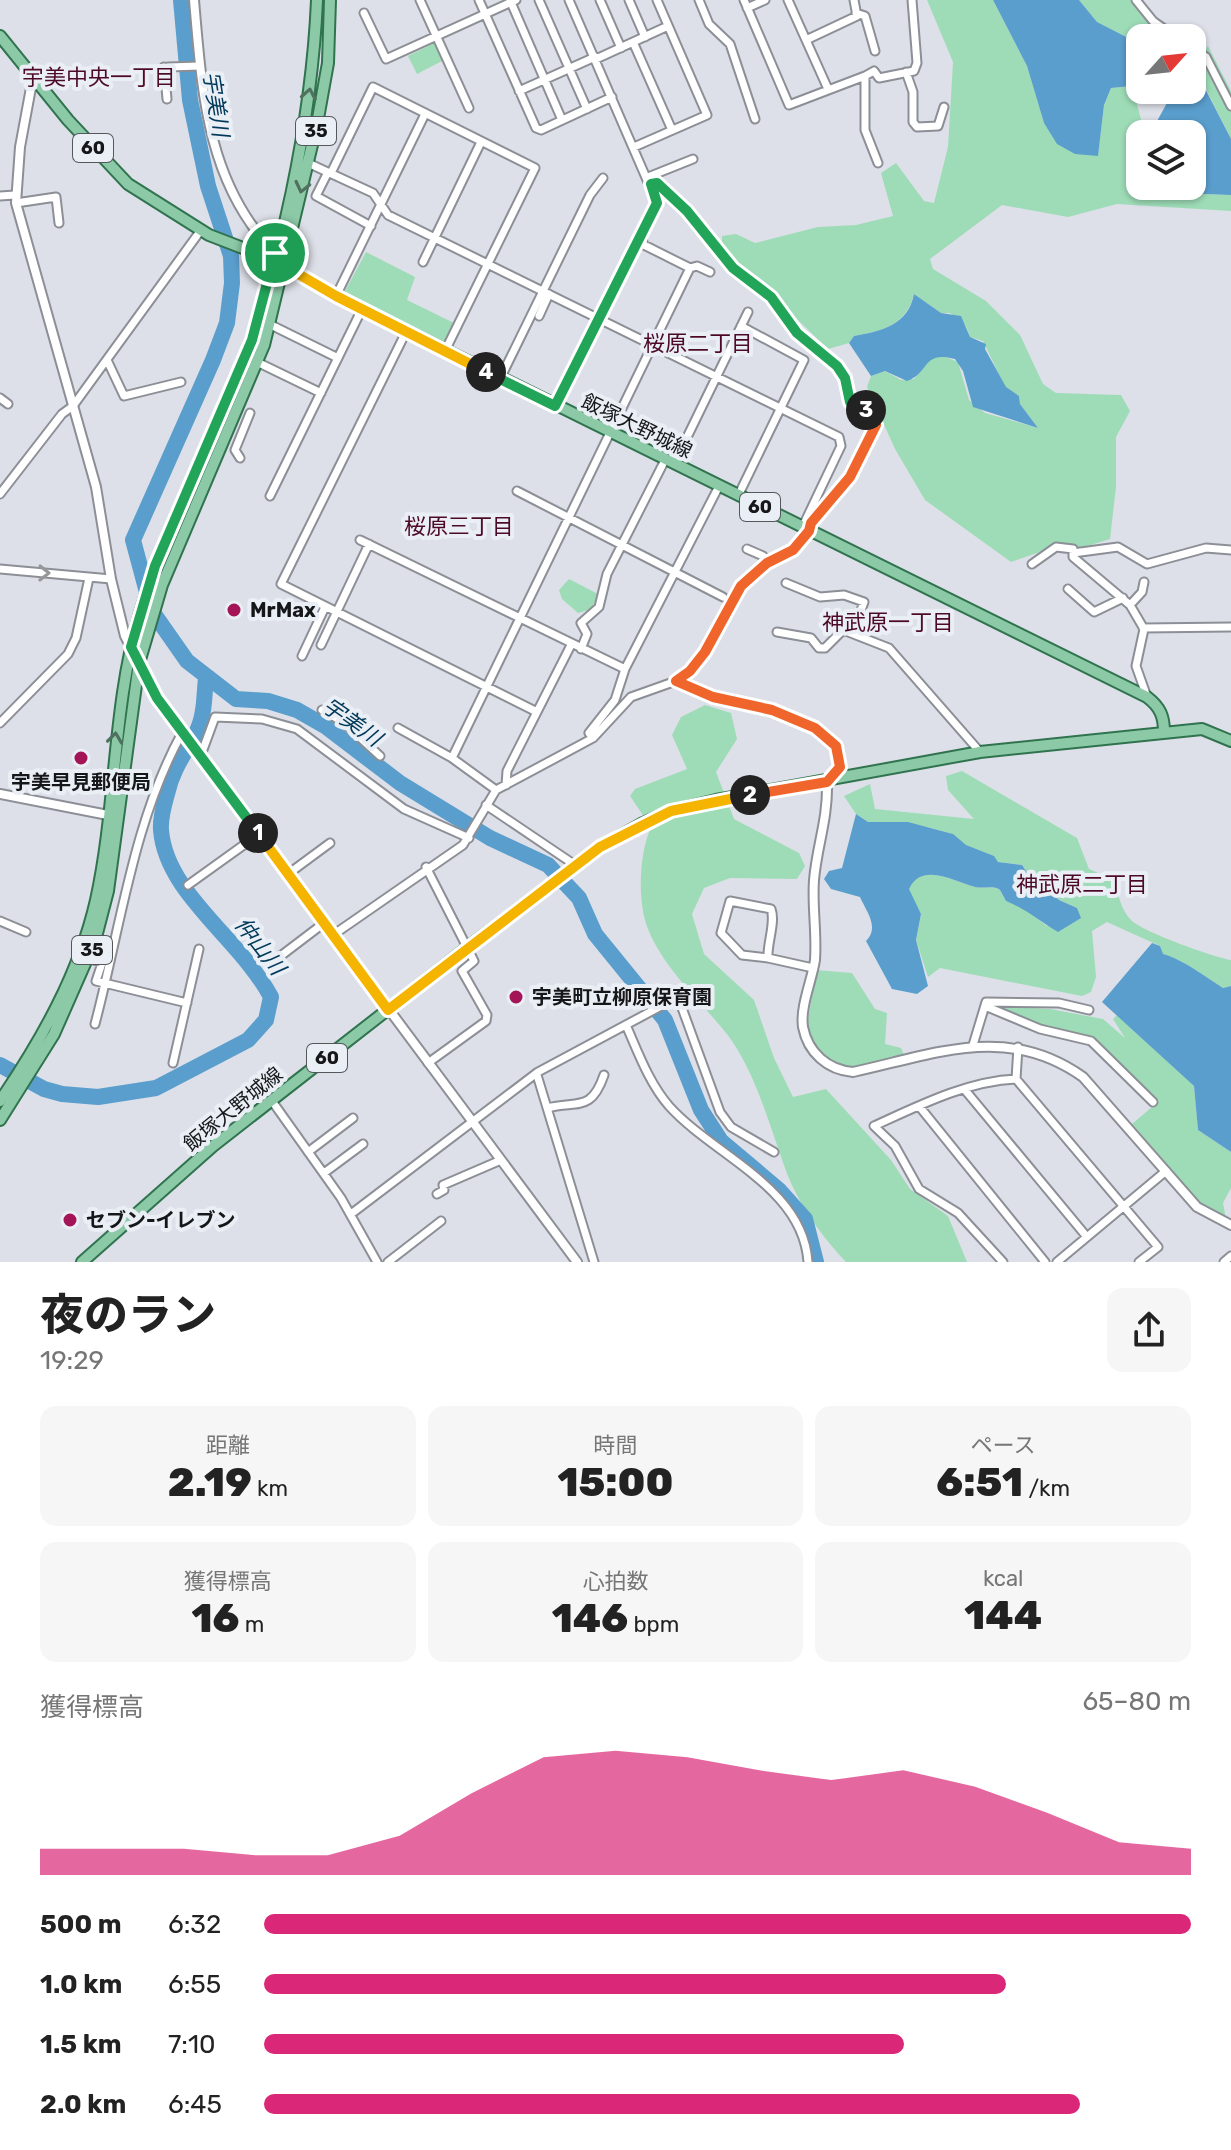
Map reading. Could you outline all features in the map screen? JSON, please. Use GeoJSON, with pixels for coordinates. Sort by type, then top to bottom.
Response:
{"type":"FeatureCollection","features":[{"type":"Feature","properties":{"kind":"main road","name":"35"},"geometry":{"type":"LineString","coordinates":[[27,1068],[54,1034],[89,958],[108,891],[139,663],[149,627],[162,585],[257,362],[269,324],[312,79],[317,0]]}},
{"type":"Feature","properties":{"kind":"main road","name":"35"},"geometry":{"type":"LineString","coordinates":[[0,1120],[48,1027],[86,934],[96,900],[114,744],[131,647],[155,566],[252,340],[280,256],[308,163],[332,63],[330,0]]}},
{"type":"Feature","properties":{"kind":"main road","name":"60"},"geometry":{"type":"LineString","coordinates":[[0,36],[128,184],[205,232],[248,250],[280,256]]}},
{"type":"Feature","properties":{"kind":"main road","name":"飯塚大野城線"},"geometry":{"type":"LineString","coordinates":[[280,256],[300,275],[406,332],[1147,697]]}},
{"type":"Feature","properties":{"kind":"main road"},"geometry":{"type":"LineString","coordinates":[[1147,697],[1157,705],[1164,719],[1164,732]]}},
{"type":"Feature","properties":{"kind":"main road","name":"飯塚大野城線"},"geometry":{"type":"LineString","coordinates":[[82,1262],[213,1146],[547,886],[600,847],[671,811],[980,752],[1202,729],[1231,741]]}},
{"type":"Feature","properties":{"kind":"main road","name":"35"},"geometry":{"type":"LineString","coordinates":[[0,1101],[14,1090]]}},
{"type":"Feature","properties":{"kind":"street"},"geometry":{"type":"LineString","coordinates":[[194,0],[197,66],[212,141],[223,174],[248,222],[280,256]]}},
{"type":"Feature","properties":{"kind":"street"},"geometry":{"type":"LineString","coordinates":[[420,0],[469,108]]}},
{"type":"Feature","properties":{"kind":"street"},"geometry":{"type":"LineString","coordinates":[[479,0],[536,128],[541,130],[612,97]]}},
{"type":"Feature","properties":{"kind":"street"},"geometry":{"type":"LineString","coordinates":[[539,0],[587,109]]}},
{"type":"Feature","properties":{"kind":"street"},"geometry":{"type":"LineString","coordinates":[[555,406],[657,203],[569,0]]}},
{"type":"Feature","properties":{"kind":"street"},"geometry":{"type":"LineString","coordinates":[[600,0],[621,48]]}},
{"type":"Feature","properties":{"kind":"street"},"geometry":{"type":"LineString","coordinates":[[629,0],[645,37]]}},
{"type":"Feature","properties":{"kind":"street"},"geometry":{"type":"LineString","coordinates":[[634,147],[707,115],[657,0]]}},
{"type":"Feature","properties":{"kind":"street"},"geometry":{"type":"LineString","coordinates":[[699,0],[709,24],[730,44],[755,119]]}},
{"type":"Feature","properties":{"kind":"street"},"geometry":{"type":"LineString","coordinates":[[765,0],[745,4],[789,105],[874,71],[879,78],[914,71],[917,63],[912,0]]}},
{"type":"Feature","properties":{"kind":"street"},"geometry":{"type":"LineString","coordinates":[[788,0],[828,89]]}},
{"type":"Feature","properties":{"kind":"street"},"geometry":{"type":"LineString","coordinates":[[854,0],[856,13]]}},
{"type":"Feature","properties":{"kind":"street"},"geometry":{"type":"LineString","coordinates":[[1136,0],[1157,24]]}},
{"type":"Feature","properties":{"kind":"street"},"geometry":{"type":"LineString","coordinates":[[364,13],[386,59],[512,1],[562,120]]}},
{"type":"Feature","properties":{"kind":"street"},"geometry":{"type":"LineString","coordinates":[[806,40],[856,13],[865,16],[875,51]]}},
{"type":"Feature","properties":{"kind":"street"},"geometry":{"type":"LineString","coordinates":[[519,91],[668,26]]}},
{"type":"Feature","properties":{"kind":"street"},"geometry":{"type":"LineString","coordinates":[[633,42],[672,130]]}},
{"type":"Feature","properties":{"kind":"street"},"geometry":{"type":"LineString","coordinates":[[1206,60],[1212,65],[1231,106]]}},
{"type":"Feature","properties":{"kind":"street"},"geometry":{"type":"LineString","coordinates":[[167,99],[166,67],[197,66]]}},
{"type":"Feature","properties":{"kind":"street"},"geometry":{"type":"LineString","coordinates":[[906,72],[913,92],[913,122],[917,127],[938,126],[944,107]]}},
{"type":"Feature","properties":{"kind":"street"},"geometry":{"type":"LineString","coordinates":[[865,76],[865,130],[878,163]]}},
{"type":"Feature","properties":{"kind":"street"},"geometry":{"type":"LineString","coordinates":[[33,77],[16,199],[104,523],[111,579],[125,636],[157,698],[577,1262]]}},
{"type":"Feature","properties":{"kind":"street"},"geometry":{"type":"LineString","coordinates":[[371,226],[316,196],[373,87],[535,168],[445,351]]}},
{"type":"Feature","properties":{"kind":"street"},"geometry":{"type":"LineString","coordinates":[[336,296],[425,114]]}},
{"type":"Feature","properties":{"kind":"street"},"geometry":{"type":"LineString","coordinates":[[423,262],[481,142]]}},
{"type":"Feature","properties":{"kind":"street"},"geometry":{"type":"LineString","coordinates":[[649,180],[693,159]]}},
{"type":"Feature","properties":{"kind":"street"},"geometry":{"type":"LineString","coordinates":[[308,163],[373,193],[388,215],[842,441],[806,530]]}},
{"type":"Feature","properties":{"kind":"street"},"geometry":{"type":"LineString","coordinates":[[500,379],[546,293],[590,195],[603,178]]}},
{"type":"Feature","properties":{"kind":"street"},"geometry":{"type":"LineString","coordinates":[[333,935],[470,837],[496,790],[593,738],[631,697],[676,681],[690,671],[705,652],[737,591],[767,562],[793,550],[850,477],[876,425],[869,410],[850,402],[845,378],[837,366],[797,333],[771,297],[733,268],[677,200],[649,180]]}},
{"type":"Feature","properties":{"kind":"street"},"geometry":{"type":"LineString","coordinates":[[0,196],[16,199],[56,197],[59,223]]}},
{"type":"Feature","properties":{"kind":"street"},"geometry":{"type":"LineString","coordinates":[[0,494],[62,414],[73,406],[205,232]]}},
{"type":"Feature","properties":{"kind":"street"},"geometry":{"type":"LineString","coordinates":[[641,236],[644,245],[690,268],[697,266],[710,272]]}},
{"type":"Feature","properties":{"kind":"street"},"geometry":{"type":"LineString","coordinates":[[452,758],[690,268]]}},
{"type":"Feature","properties":{"kind":"street"},"geometry":{"type":"LineString","coordinates":[[539,316],[546,293]]}},
{"type":"Feature","properties":{"kind":"street"},"geometry":{"type":"LineString","coordinates":[[270,496],[362,309]]}},
{"type":"Feature","properties":{"kind":"street"},"geometry":{"type":"LineString","coordinates":[[581,649],[587,634],[581,623],[599,607],[607,574],[621,546],[717,377],[748,312]]}},
{"type":"Feature","properties":{"kind":"street"},"geometry":{"type":"LineString","coordinates":[[269,324],[338,358]]}},
{"type":"Feature","properties":{"kind":"street"},"geometry":{"type":"LineString","coordinates":[[738,496],[804,360],[741,326]]}},
{"type":"Feature","properties":{"kind":"street"},"geometry":{"type":"LineString","coordinates":[[406,332],[281,584],[537,712]]}},
{"type":"Feature","properties":{"kind":"street"},"geometry":{"type":"LineString","coordinates":[[107,360],[124,396],[181,382]]}},
{"type":"Feature","properties":{"kind":"street"},"geometry":{"type":"LineString","coordinates":[[257,362],[321,393]]}},
{"type":"Feature","properties":{"kind":"street"},"geometry":{"type":"LineString","coordinates":[[0,398],[8,404]]}},
{"type":"Feature","properties":{"kind":"street"},"geometry":{"type":"LineString","coordinates":[[235,412],[249,416],[235,450],[240,458]]}},
{"type":"Feature","properties":{"kind":"street"},"geometry":{"type":"LineString","coordinates":[[593,738],[589,733],[615,700],[625,669],[719,486]]}},
{"type":"Feature","properties":{"kind":"street"},"geometry":{"type":"LineString","coordinates":[[517,491],[723,597]]}},
{"type":"Feature","properties":{"kind":"street"},"geometry":{"type":"LineString","coordinates":[[360,540],[518,620],[625,669]]}},
{"type":"Feature","properties":{"kind":"street"},"geometry":{"type":"LineString","coordinates":[[321,645],[369,544]]}},
{"type":"Feature","properties":{"kind":"street"},"geometry":{"type":"LineString","coordinates":[[1032,564],[1056,547],[1073,549],[1081,565],[1090,568],[1130,605],[1143,628],[1136,666],[1147,697]]}},
{"type":"Feature","properties":{"kind":"street"},"geometry":{"type":"LineString","coordinates":[[1073,553],[1118,547],[1147,564],[1206,548],[1231,550]]}},
{"type":"Feature","properties":{"kind":"street"},"geometry":{"type":"LineString","coordinates":[[747,549],[763,556],[767,562]]}},
{"type":"Feature","properties":{"kind":"street"},"geometry":{"type":"LineString","coordinates":[[0,569],[111,579]]}},
{"type":"Feature","properties":{"kind":"street"},"geometry":{"type":"LineString","coordinates":[[0,723],[68,654],[76,638],[89,578]]}},
{"type":"Feature","properties":{"kind":"street"},"geometry":{"type":"LineString","coordinates":[[1130,605],[1142,592],[1144,582]]}},
{"type":"Feature","properties":{"kind":"street"},"geometry":{"type":"LineString","coordinates":[[786,583],[820,597],[844,595],[864,602],[853,632]]}},
{"type":"Feature","properties":{"kind":"street"},"geometry":{"type":"LineString","coordinates":[[1068,589],[1094,612],[1123,598]]}},
{"type":"Feature","properties":{"kind":"street"},"geometry":{"type":"LineString","coordinates":[[302,656],[325,607]]}},
{"type":"Feature","properties":{"kind":"street"},"geometry":{"type":"LineString","coordinates":[[1143,628],[1231,627]]}},
{"type":"Feature","properties":{"kind":"street"},"geometry":{"type":"LineString","coordinates":[[777,632],[811,638],[819,648],[825,648],[839,631],[853,632],[889,648],[980,752]]}},
{"type":"Feature","properties":{"kind":"street"},"geometry":{"type":"LineString","coordinates":[[506,785],[507,771],[571,645]]}},
{"type":"Feature","properties":{"kind":"street"},"geometry":{"type":"LineString","coordinates":[[676,681],[713,697],[772,710],[815,728],[836,746],[840,767],[827,782],[828,814],[814,878],[813,968],[802,1024],[810,1047],[823,1062],[838,1071],[853,1072],[973,1045],[1018,1047],[1061,1062],[1083,1077],[1197,1207],[1231,1225]]}},
{"type":"Feature","properties":{"kind":"street"},"geometry":{"type":"LineString","coordinates":[[322,710],[343,722],[380,756]]}},
{"type":"Feature","properties":{"kind":"street"},"geometry":{"type":"LineString","coordinates":[[200,754],[212,719],[219,715],[283,723],[325,747],[404,809],[470,837]]}},
{"type":"Feature","properties":{"kind":"street"},"geometry":{"type":"LineString","coordinates":[[398,728],[452,758],[496,790]]}},
{"type":"Feature","properties":{"kind":"street"},"geometry":{"type":"LineString","coordinates":[[95,1024],[144,818],[166,761],[183,731]]}},
{"type":"Feature","properties":{"kind":"street"},"geometry":{"type":"LineString","coordinates":[[0,794],[120,818]]}},
{"type":"Feature","properties":{"kind":"street"},"geometry":{"type":"LineString","coordinates":[[484,807],[572,867]]}},
{"type":"Feature","properties":{"kind":"street"},"geometry":{"type":"LineString","coordinates":[[188,885],[259,834]]}},
{"type":"Feature","properties":{"kind":"street"},"geometry":{"type":"LineString","coordinates":[[288,874],[330,843]]}},
{"type":"Feature","properties":{"kind":"street"},"geometry":{"type":"LineString","coordinates":[[426,867],[474,961],[462,971],[487,1015],[486,1021],[428,1063]]}},
{"type":"Feature","properties":{"kind":"street"},"geometry":{"type":"LineString","coordinates":[[768,958],[767,941],[774,917],[771,909],[730,901],[721,933],[742,955],[813,968]]}},
{"type":"Feature","properties":{"kind":"street"},"geometry":{"type":"LineString","coordinates":[[0,921],[26,932]]}},
{"type":"Feature","properties":{"kind":"street"},"geometry":{"type":"LineString","coordinates":[[278,958],[324,923]]}},
{"type":"Feature","properties":{"kind":"street"},"geometry":{"type":"LineString","coordinates":[[173,1063],[199,949]]}},
{"type":"Feature","properties":{"kind":"street"},"geometry":{"type":"LineString","coordinates":[[89,958],[102,963],[96,981],[187,1003]]}},
{"type":"Feature","properties":{"kind":"street"},"geometry":{"type":"LineString","coordinates":[[351,1214],[537,1075],[678,997],[720,1112],[731,1127],[774,1152]]}},
{"type":"Feature","properties":{"kind":"street"},"geometry":{"type":"LineString","coordinates":[[973,1045],[986,1002],[1044,1002],[1089,1010]]}},
{"type":"Feature","properties":{"kind":"street"},"geometry":{"type":"LineString","coordinates":[[985,1006],[1040,1029],[1091,1041],[1153,1102]]}},
{"type":"Feature","properties":{"kind":"street"},"geometry":{"type":"LineString","coordinates":[[626,1025],[647,1071],[673,1110],[788,1208],[804,1236],[808,1262]]}},
{"type":"Feature","properties":{"kind":"street"},"geometry":{"type":"LineString","coordinates":[[1018,1047],[1016,1079],[1161,1250],[1139,1262]]}},
{"type":"Feature","properties":{"kind":"street"},"geometry":{"type":"LineString","coordinates":[[537,1075],[594,1262]]}},
{"type":"Feature","properties":{"kind":"street"},"geometry":{"type":"LineString","coordinates":[[547,1108],[572,1107],[589,1101],[600,1089],[604,1075]]}},
{"type":"Feature","properties":{"kind":"street"},"geometry":{"type":"LineString","coordinates":[[1003,1262],[958,1213],[919,1189],[895,1146],[874,1126],[965,1090],[997,1080],[1016,1079]]}},
{"type":"Feature","properties":{"kind":"street"},"geometry":{"type":"LineString","coordinates":[[965,1090],[1087,1237]]}},
{"type":"Feature","properties":{"kind":"street"},"geometry":{"type":"LineString","coordinates":[[272,1101],[351,1214],[377,1262]]}},
{"type":"Feature","properties":{"kind":"street"},"geometry":{"type":"LineString","coordinates":[[919,1106],[1045,1262]]}},
{"type":"Feature","properties":{"kind":"street"},"geometry":{"type":"LineString","coordinates":[[308,1152],[353,1118]]}},
{"type":"Feature","properties":{"kind":"street"},"geometry":{"type":"LineString","coordinates":[[324,1173],[363,1144]]}},
{"type":"Feature","properties":{"kind":"street"},"geometry":{"type":"LineString","coordinates":[[437,1194],[444,1190],[443,1185],[501,1160]]}},
{"type":"Feature","properties":{"kind":"street"},"geometry":{"type":"LineString","coordinates":[[1057,1262],[1166,1171]]}},
{"type":"Feature","properties":{"kind":"street"},"geometry":{"type":"LineString","coordinates":[[388,1262],[441,1221]]}},
{"type":"Feature","properties":{"kind":"street"},"geometry":{"type":"LineString","coordinates":[[1224,1262],[1231,1256]]}},
{"type":"Feature","properties":{"kind":"green space"},"geometry":{"type":"Polygon","coordinates":[[[927,0],[993,0],[1027,66],[1044,123],[1098,155],[1104,105],[1111,88],[1126,87],[1126,104],[1137,104],[1141,120],[1126,120],[1126,200],[1206,200],[1206,194],[1231,195],[1231,211],[1117,204],[1068,217],[1002,205],[930,259],[933,269],[986,301],[1020,335],[1043,384],[1056,393],[1121,395],[1130,411],[1116,437],[1116,487],[1110,539],[1078,549],[1063,544],[1011,562],[925,500],[895,449],[867,387],[871,376],[885,371],[901,380],[914,379],[930,359],[941,355],[958,362],[969,400],[985,413],[1038,428],[1020,404],[1019,396],[1005,387],[983,341],[970,337],[966,326],[950,313],[941,313],[914,294],[905,313],[892,325],[854,336],[849,343],[828,349],[722,247],[722,236],[736,234],[755,243],[818,227],[856,225],[893,216],[881,173],[896,163],[924,201],[934,203],[948,147],[953,62],[927,0]]]}},
{"type":"Feature","properties":{"kind":"green space"},"geometry":{"type":"Polygon","coordinates":[[[1079,0],[1132,0],[1153,24],[1126,24],[1126,37],[1097,22],[1079,0]]]}},
{"type":"Feature","properties":{"kind":"green space"},"geometry":{"type":"Polygon","coordinates":[[[436,42],[444,60],[417,74],[408,56],[436,42]]]}},
{"type":"Feature","properties":{"kind":"green space"},"geometry":{"type":"Polygon","coordinates":[[[1208,46],[1231,91],[1231,139],[1206,89],[1208,46]]]}},
{"type":"Feature","properties":{"kind":"green space"},"geometry":{"type":"Polygon","coordinates":[[[366,252],[415,277],[407,300],[454,323],[443,344],[343,295],[366,252]]]}},
{"type":"Feature","properties":{"kind":"green space"},"geometry":{"type":"Polygon","coordinates":[[[569,579],[598,594],[592,609],[578,613],[562,599],[559,590],[569,579]]]}},
{"type":"Feature","properties":{"kind":"green space"},"geometry":{"type":"Polygon","coordinates":[[[705,705],[731,713],[737,739],[716,772],[734,819],[799,853],[805,866],[797,879],[730,878],[704,888],[692,914],[704,954],[754,1000],[774,1058],[793,1097],[826,1089],[891,1160],[910,1189],[948,1216],[967,1262],[846,1262],[813,1222],[799,1199],[757,1089],[741,1056],[665,960],[648,929],[642,905],[641,878],[644,850],[651,827],[630,796],[635,789],[687,769],[672,735],[681,717],[705,705]]]}},
{"type":"Feature","properties":{"kind":"green space"},"geometry":{"type":"Polygon","coordinates":[[[962,771],[1077,838],[1089,869],[1114,880],[1125,912],[1138,925],[1179,943],[1231,960],[1231,986],[1223,988],[1186,964],[1162,954],[1160,946],[1107,922],[1092,931],[1096,977],[1091,992],[1082,996],[940,968],[928,977],[916,940],[921,914],[908,889],[922,876],[939,876],[975,887],[998,889],[1006,901],[1022,907],[1047,926],[1077,908],[1059,900],[1038,879],[1032,880],[1022,865],[998,862],[939,830],[908,824],[868,822],[856,814],[844,796],[870,784],[875,809],[974,819],[948,790],[946,776],[962,771]]]}},
{"type":"Feature","properties":{"kind":"green space"},"geometry":{"type":"Polygon","coordinates":[[[816,970],[852,973],[875,1009],[887,1013],[885,1044],[901,1048],[904,1055],[853,1068],[837,1065],[818,1053],[807,1027],[816,970]]]}},
{"type":"Feature","properties":{"kind":"green space"},"geometry":{"type":"Polygon","coordinates":[[[990,1006],[1050,1009],[1103,1019],[1125,1038],[1113,1019],[1117,1015],[1194,1086],[1198,1130],[1231,1152],[1231,1188],[1223,1203],[1226,1219],[1201,1204],[1132,1124],[1159,1101],[1093,1039],[1039,1025],[990,1006]]]}},
{"type":"Feature","properties":{"kind":"water"},"geometry":{"type":"Polygon","coordinates":[[[993,0],[1079,0],[1097,22],[1126,37],[1126,87],[1111,88],[1104,105],[1098,156],[1075,154],[1057,144],[1044,123],[1027,66],[993,0]]]}},
{"type":"Feature","properties":{"kind":"water"},"geometry":{"type":"Polygon","coordinates":[[[1206,90],[1231,139],[1231,195],[1206,194],[1206,120],[1158,120],[1166,104],[1206,104],[1206,90]]]}},
{"type":"Feature","properties":{"kind":"water"},"geometry":{"type":"Polygon","coordinates":[[[914,294],[941,313],[961,316],[970,337],[986,344],[985,349],[1006,387],[1019,396],[1020,404],[1038,428],[973,407],[963,371],[955,359],[944,357],[931,360],[920,373],[907,381],[885,371],[871,376],[849,343],[854,336],[884,329],[900,320],[914,294]]]}},
{"type":"Feature","properties":{"kind":"water"},"geometry":{"type":"Polygon","coordinates":[[[856,814],[868,822],[908,822],[953,834],[966,845],[994,856],[998,862],[1022,865],[1032,880],[1038,879],[1059,900],[1077,908],[1081,918],[1058,932],[1006,901],[998,889],[975,887],[939,876],[922,876],[909,889],[921,914],[916,940],[928,986],[917,994],[892,989],[866,941],[872,925],[860,897],[831,889],[824,879],[829,871],[842,868],[856,814]]]}},
{"type":"Feature","properties":{"kind":"water"},"geometry":{"type":"Polygon","coordinates":[[[1152,943],[1160,946],[1163,954],[1186,964],[1223,988],[1231,986],[1231,1152],[1198,1130],[1194,1086],[1102,1002],[1152,943]]]}},
{"type":"Feature","properties":{"kind":"waterway","name":"宇美川"},"geometry":{"type":"LineString","coordinates":[[181,0],[190,100],[208,186],[231,256],[232,283],[227,323],[213,360],[133,540],[152,611],[187,661],[236,699],[268,701],[297,710],[325,726],[400,783],[490,838],[548,865],[579,898],[595,934],[665,1020],[701,1110],[721,1141],[779,1190],[805,1219],[816,1262]]}},
{"type":"Feature","properties":{"kind":"waterway","name":"仲山川"},"geometry":{"type":"LineString","coordinates":[[0,1065],[44,1089],[62,1094],[98,1097],[156,1088],[248,1040],[266,1020],[271,997],[258,976],[176,875],[166,853],[161,830],[162,812],[172,777],[201,720],[206,678]]}},
{"type":"Feature","properties":{"kind":"place","name":"MrMax"},"geometry":{"type":"Point","coordinates":[234,610]}},
{"type":"Feature","properties":{"kind":"place","name":"宇美早見郵便局"},"geometry":{"type":"Point","coordinates":[81,758]}},
{"type":"Feature","properties":{"kind":"place","name":"宇美町立柳原保育園"},"geometry":{"type":"Point","coordinates":[516,997]}},
{"type":"Feature","properties":{"kind":"place","name":"セブン-イレブン"},"geometry":{"type":"Point","coordinates":[70,1220]}},
{"type":"Feature","properties":{"kind":"district","name":"宇美中央一丁目"},"geometry":{"type":"Point","coordinates":[99,77]}},
{"type":"Feature","properties":{"kind":"district","name":"桜原二丁目"},"geometry":{"type":"Point","coordinates":[698,343]}},
{"type":"Feature","properties":{"kind":"district","name":"桜原三丁目"},"geometry":{"type":"Point","coordinates":[459,526]}},
{"type":"Feature","properties":{"kind":"district","name":"神武原一丁目"},"geometry":{"type":"Point","coordinates":[888,622]}},
{"type":"Feature","properties":{"kind":"district","name":"神武原二丁目"},"geometry":{"type":"Point","coordinates":[1082,884]}},
{"type":"Feature","properties":{"kind":"route"},"geometry":{"type":"LineString","coordinates":[[657,183],[687,211],[733,268],[771,297],[797,333],[837,366],[845,378],[850,402],[869,410],[876,425],[850,477],[811,523],[806,530],[809,531],[793,550],[767,563],[741,586],[705,652],[690,671],[676,681],[692,685],[713,697],[772,710],[815,728],[836,746],[840,767],[827,782],[716,800],[671,811],[637,826],[575,865],[388,1010],[157,698],[131,647],[155,566],[252,340],[275,253],[300,275],[336,296],[555,406],[657,203],[651,184],[657,183]]}}]}
